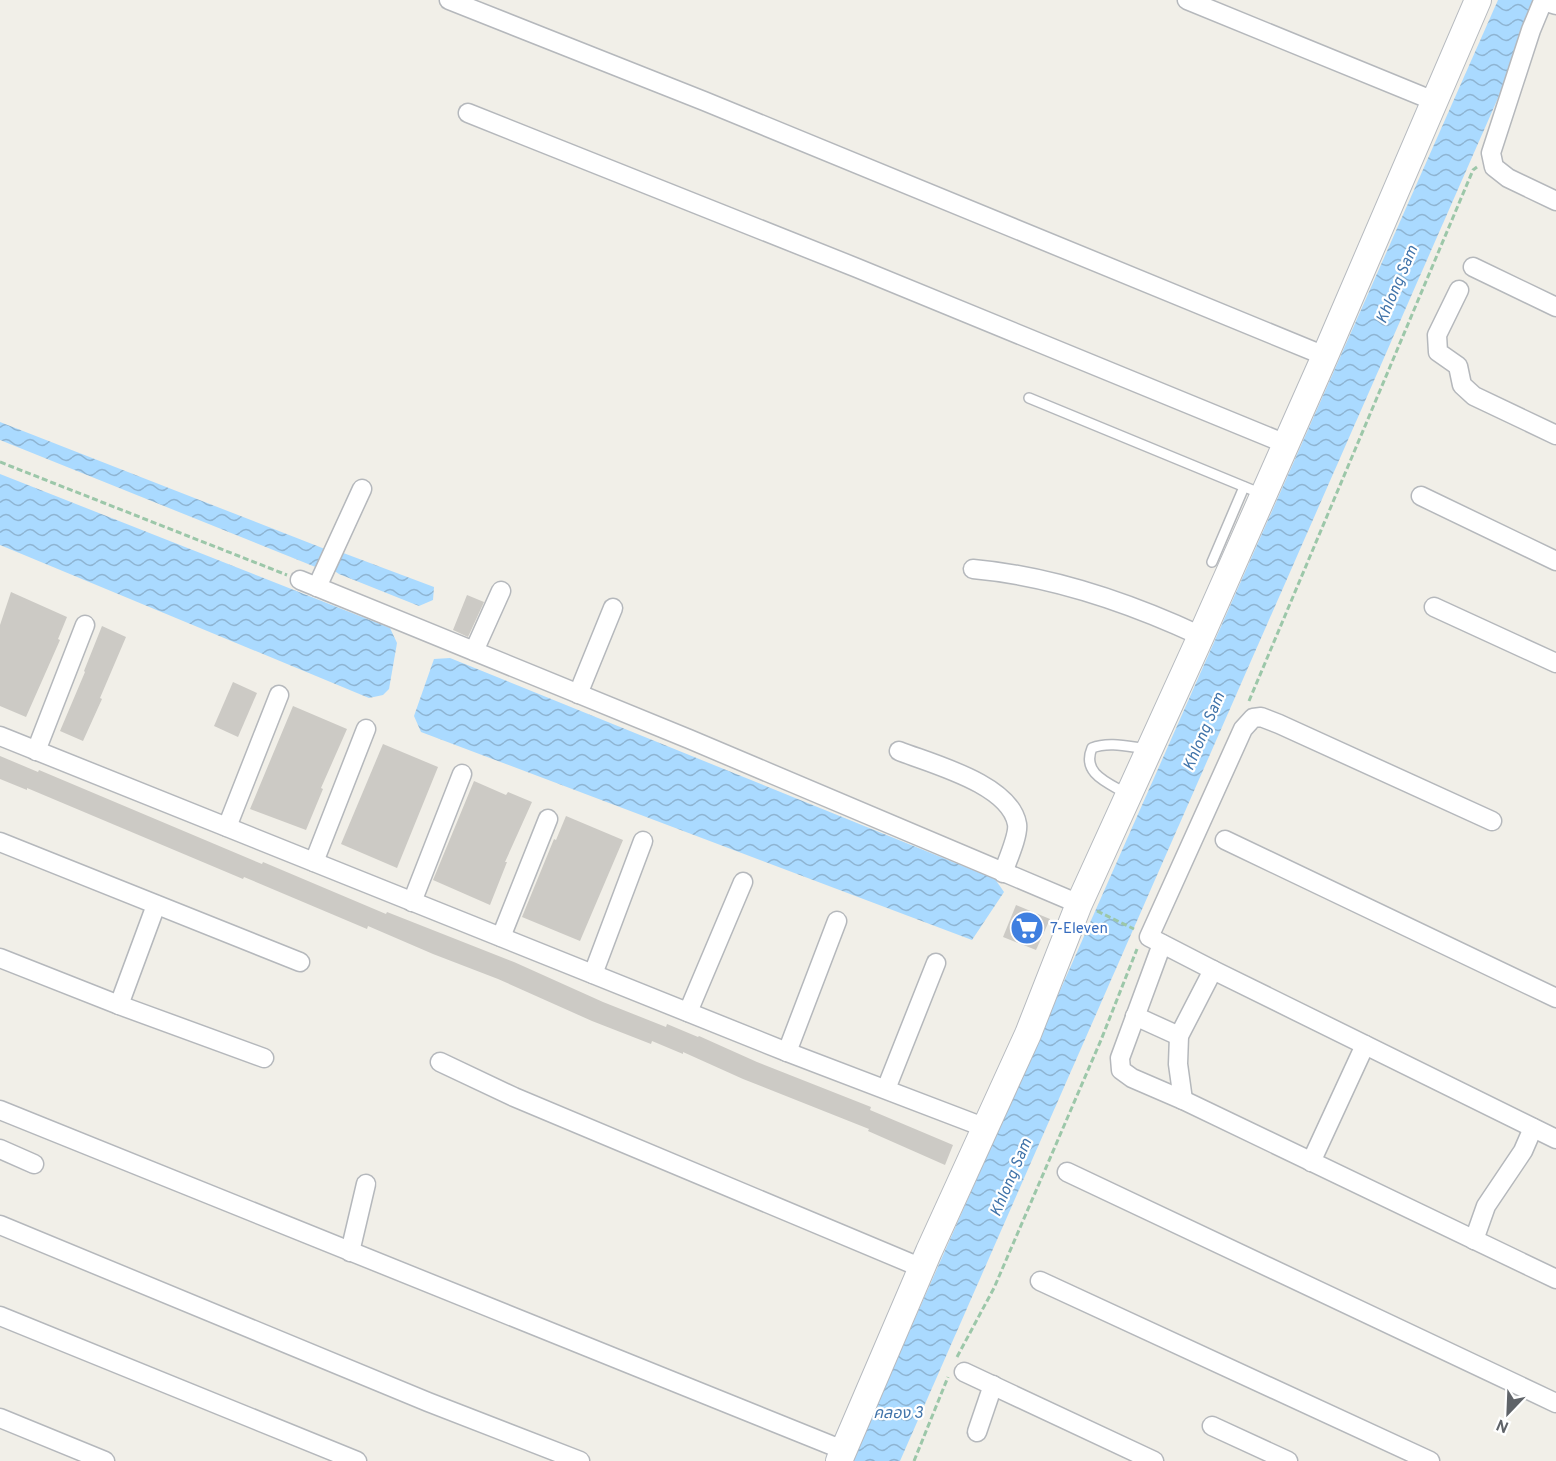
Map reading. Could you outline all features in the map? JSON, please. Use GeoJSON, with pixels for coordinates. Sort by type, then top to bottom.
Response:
{"type":"FeatureCollection","features":[{"type":"Feature","properties":{"kind":"street"},"geometry":{"type":"LineString","coordinates":[[449,0],[727,110],[1325,356]]}},
{"type":"Feature","properties":{"kind":"street"},"geometry":{"type":"LineString","coordinates":[[1187,0],[1434,101]]}},
{"type":"Feature","properties":{"kind":"street"},"geometry":{"type":"LineString","coordinates":[[0,1110],[350,1252],[841,1456],[922,1268],[1086,907],[1127,795],[1201,636],[1254,491],[1286,444],[1478,0]]}},
{"type":"Feature","properties":{"kind":"street"},"geometry":{"type":"LineString","coordinates":[[1556,5],[1543,1],[1531,30],[1491,153],[1494,167],[1508,178],[1556,201]]}},
{"type":"Feature","properties":{"kind":"street"},"geometry":{"type":"LineString","coordinates":[[468,113],[857,268],[1286,444]]}},
{"type":"Feature","properties":{"kind":"street"},"geometry":{"type":"LineString","coordinates":[[1473,267],[1556,308]]}},
{"type":"Feature","properties":{"kind":"street"},"geometry":{"type":"LineString","coordinates":[[1459,290],[1437,335],[1438,352],[1458,366],[1462,385],[1474,396],[1556,435]]}},
{"type":"Feature","properties":{"kind":"street"},"geometry":{"type":"LineString","coordinates":[[317,587],[362,489]]}},
{"type":"Feature","properties":{"kind":"street"},"geometry":{"type":"LineString","coordinates":[[1421,496],[1556,561]]}},
{"type":"Feature","properties":{"kind":"street"},"geometry":{"type":"LineString","coordinates":[[974,568],[1000,571],[1073,588],[1149,612],[1201,636]]}},
{"type":"Feature","properties":{"kind":"street"},"geometry":{"type":"LineString","coordinates":[[300,580],[699,743],[1086,907]]}},
{"type":"Feature","properties":{"kind":"street"},"geometry":{"type":"LineString","coordinates":[[474,651],[501,591]]}},
{"type":"Feature","properties":{"kind":"street"},"geometry":{"type":"LineString","coordinates":[[1434,607],[1556,663]]}},
{"type":"Feature","properties":{"kind":"street"},"geometry":{"type":"LineString","coordinates":[[578,694],[613,608]]}},
{"type":"Feature","properties":{"kind":"street"},"geometry":{"type":"LineString","coordinates":[[36,751],[85,625]]}},
{"type":"Feature","properties":{"kind":"street"},"geometry":{"type":"LineString","coordinates":[[227,827],[279,695]]}},
{"type":"Feature","properties":{"kind":"street"},"geometry":{"type":"LineString","coordinates":[[1492,821],[1279,724],[1261,717],[1253,718],[1243,729],[1149,936],[1365,1046],[1556,1139]]}},
{"type":"Feature","properties":{"kind":"street"},"geometry":{"type":"LineString","coordinates":[[314,862],[366,729]]}},
{"type":"Feature","properties":{"kind":"street"},"geometry":{"type":"LineString","coordinates":[[0,736],[787,1052],[986,1128]]}},
{"type":"Feature","properties":{"kind":"street"},"geometry":{"type":"LineString","coordinates":[[899,751],[980,783],[1002,799],[1013,813],[1017,826],[1003,873]]}},
{"type":"Feature","properties":{"kind":"street"},"geometry":{"type":"LineString","coordinates":[[412,902],[462,774]]}},
{"type":"Feature","properties":{"kind":"street"},"geometry":{"type":"LineString","coordinates":[[501,937],[548,819]]}},
{"type":"Feature","properties":{"kind":"street"},"geometry":{"type":"LineString","coordinates":[[1225,840],[1556,998]]}},
{"type":"Feature","properties":{"kind":"street"},"geometry":{"type":"LineString","coordinates":[[593,974],[643,841]]}},
{"type":"Feature","properties":{"kind":"street"},"geometry":{"type":"LineString","coordinates":[[0,842],[300,962]]}},
{"type":"Feature","properties":{"kind":"street"},"geometry":{"type":"LineString","coordinates":[[687,1012],[743,882]]}},
{"type":"Feature","properties":{"kind":"street"},"geometry":{"type":"LineString","coordinates":[[119,1005],[156,905]]}},
{"type":"Feature","properties":{"kind":"street"},"geometry":{"type":"LineString","coordinates":[[787,1052],[837,921]]}},
{"type":"Feature","properties":{"kind":"street"},"geometry":{"type":"LineString","coordinates":[[1162,944],[1120,1058],[1121,1070],[1132,1078],[1183,1100],[1556,1279]]}},
{"type":"Feature","properties":{"kind":"street"},"geometry":{"type":"LineString","coordinates":[[0,958],[264,1058]]}},
{"type":"Feature","properties":{"kind":"street"},"geometry":{"type":"LineString","coordinates":[[886,1089],[936,963]]}},
{"type":"Feature","properties":{"kind":"street"},"geometry":{"type":"LineString","coordinates":[[1183,1100],[1178,1064],[1179,1036],[1213,970]]}},
{"type":"Feature","properties":{"kind":"street"},"geometry":{"type":"LineString","coordinates":[[1135,1016],[1179,1036]]}},
{"type":"Feature","properties":{"kind":"street"},"geometry":{"type":"LineString","coordinates":[[1311,1162],[1365,1046]]}},
{"type":"Feature","properties":{"kind":"street"},"geometry":{"type":"LineString","coordinates":[[440,1062],[514,1096],[922,1268]]}},
{"type":"Feature","properties":{"kind":"street"},"geometry":{"type":"LineString","coordinates":[[1474,1240],[1486,1206],[1523,1150],[1533,1128]]}},
{"type":"Feature","properties":{"kind":"street"},"geometry":{"type":"LineString","coordinates":[[0,1149],[34,1164]]}},
{"type":"Feature","properties":{"kind":"street"},"geometry":{"type":"LineString","coordinates":[[1067,1172],[1556,1402]]}},
{"type":"Feature","properties":{"kind":"street"},"geometry":{"type":"LineString","coordinates":[[350,1252],[366,1184]]}},
{"type":"Feature","properties":{"kind":"street"},"geometry":{"type":"LineString","coordinates":[[0,1225],[428,1402],[580,1461]]}},
{"type":"Feature","properties":{"kind":"street"},"geometry":{"type":"LineString","coordinates":[[1040,1281],[1430,1461]]}},
{"type":"Feature","properties":{"kind":"street"},"geometry":{"type":"LineString","coordinates":[[0,1316],[357,1461]]}},
{"type":"Feature","properties":{"kind":"street"},"geometry":{"type":"LineString","coordinates":[[964,1372],[1154,1461]]}},
{"type":"Feature","properties":{"kind":"street"},"geometry":{"type":"LineString","coordinates":[[977,1432],[993,1385]]}},
{"type":"Feature","properties":{"kind":"street"},"geometry":{"type":"LineString","coordinates":[[0,1418],[105,1461]]}},
{"type":"Feature","properties":{"kind":"street"},"geometry":{"type":"LineString","coordinates":[[1212,1426],[1288,1461]]}},
{"type":"Feature","properties":{"kind":"lane"},"geometry":{"type":"LineString","coordinates":[[1029,398],[1254,491],[1212,562]]}},
{"type":"Feature","properties":{"kind":"lane"},"geometry":{"type":"LineString","coordinates":[[1127,795],[1090,768],[1088,757],[1092,748],[1100,745],[1113,745],[1149,749]]}},
{"type":"Feature","properties":{"kind":"path"},"geometry":{"type":"LineString","coordinates":[[0,462],[300,580]]}},
{"type":"Feature","properties":{"kind":"path"},"geometry":{"type":"LineString","coordinates":[[1086,907],[1136,930]]}},
{"type":"Feature","properties":{"kind":"water","name":"คลอง 3"},"geometry":{"type":"Polygon","coordinates":[[[1498,0],[1541,0],[900,1461],[852,1461],[1498,0]]]}},
{"type":"Feature","properties":{"kind":"water"},"geometry":{"type":"Polygon","coordinates":[[[0,422],[330,551],[318,568],[0,440],[0,422]]]}},
{"type":"Feature","properties":{"kind":"water"},"geometry":{"type":"Polygon","coordinates":[[[0,474],[390,628],[397,643],[389,689],[383,695],[369,698],[0,545],[0,474]]]}},
{"type":"Feature","properties":{"kind":"water"},"geometry":{"type":"Polygon","coordinates":[[[338,551],[434,587],[433,600],[419,606],[339,574],[333,570],[338,551]]]}},
{"type":"Feature","properties":{"kind":"water"},"geometry":{"type":"Polygon","coordinates":[[[450,658],[995,879],[1004,892],[972,940],[421,732],[414,716],[434,659],[450,658]]]}},
{"type":"Feature","properties":{"kind":"building"},"geometry":{"type":"Polygon","coordinates":[[[11,592],[67,617],[58,639],[60,640],[26,717],[0,706],[0,625],[11,592]]]}},
{"type":"Feature","properties":{"kind":"building"},"geometry":{"type":"Polygon","coordinates":[[[467,595],[484,602],[468,637],[453,630],[467,595]]]}},
{"type":"Feature","properties":{"kind":"building"},"geometry":{"type":"Polygon","coordinates":[[[102,626],[126,637],[83,741],[60,731],[102,626]]]}},
{"type":"Feature","properties":{"kind":"building"},"geometry":{"type":"Polygon","coordinates":[[[233,682],[257,693],[238,737],[214,726],[233,682]]]}},
{"type":"Feature","properties":{"kind":"building"},"geometry":{"type":"Polygon","coordinates":[[[293,706],[347,729],[321,788],[323,789],[306,830],[250,809],[293,706]]]}},
{"type":"Feature","properties":{"kind":"building"},"geometry":{"type":"Polygon","coordinates":[[[383,744],[438,767],[397,868],[341,844],[383,744]]]}},
{"type":"Feature","properties":{"kind":"building"},"geometry":{"type":"Polygon","coordinates":[[[0,756],[38,772],[39,770],[386,914],[387,912],[514,962],[603,1002],[666,1027],[667,1024],[699,1036],[757,1062],[871,1107],[870,1110],[953,1145],[945,1165],[868,1131],[869,1129],[743,1079],[683,1052],[683,1054],[652,1041],[651,1044],[592,1021],[498,979],[368,926],[367,929],[27,788],[27,790],[0,779],[0,756]]]}},
{"type":"Feature","properties":{"kind":"building"},"geometry":{"type":"Polygon","coordinates":[[[474,781],[506,795],[508,792],[532,802],[505,862],[507,862],[490,905],[433,880],[474,781]]]}},
{"type":"Feature","properties":{"kind":"building"},"geometry":{"type":"Polygon","coordinates":[[[566,816],[623,840],[580,941],[522,917],[554,839],[556,840],[566,816]]]}},
{"type":"Feature","properties":{"kind":"building","name":"7-Eleven"},"geometry":{"type":"Polygon","coordinates":[[[1016,905],[1050,919],[1036,950],[1003,937],[1016,905]]]}},
{"type":"Feature","properties":{"kind":"place","name":"7-Eleven"},"geometry":{"type":"Point","coordinates":[1027,928]}},
{"type":"Feature","properties":{"kind":"water label","name":"Khlong Sam"},"geometry":{"type":"Point","coordinates":[1396,284]}},
{"type":"Feature","properties":{"kind":"water label","name":"Khlong Sam"},"geometry":{"type":"Point","coordinates":[1203,731]}},
{"type":"Feature","properties":{"kind":"water label","name":"Khlong Sam"},"geometry":{"type":"Point","coordinates":[1010,1177]}}]}
